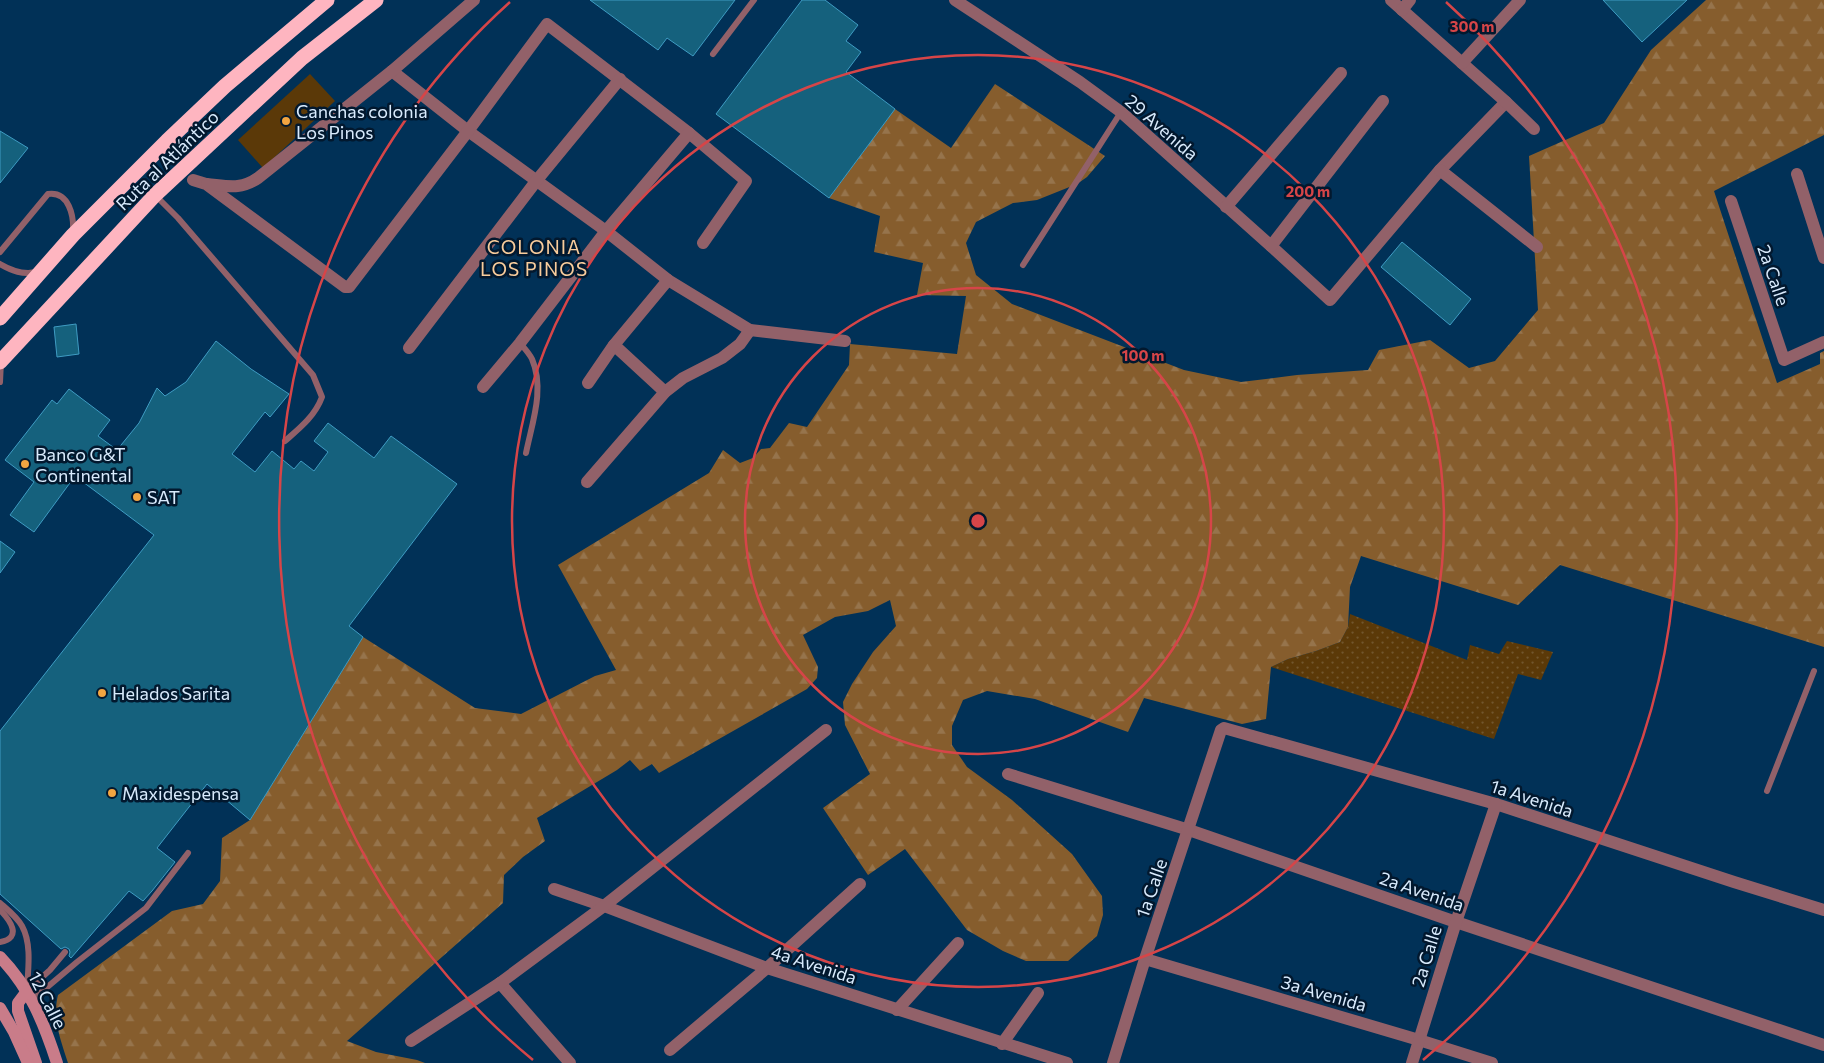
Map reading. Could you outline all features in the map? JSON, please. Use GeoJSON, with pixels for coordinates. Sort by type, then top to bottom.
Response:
{"type":"FeatureCollection","features":[{"type":"Feature","properties":{"kind":"highway","name":"Ruta al Atlántico"},"geometry":{"type":"LineString","coordinates":[[0,318],[73,235],[225,86],[327,0]]}},
{"type":"Feature","properties":{"kind":"highway","name":"Ruta al Atlántico"},"geometry":{"type":"LineString","coordinates":[[0,362],[155,195],[302,58],[376,0]]}},
{"type":"Feature","properties":{"kind":"main road","name":"12 Calle"},"geometry":{"type":"LineString","coordinates":[[0,957],[15,972],[30,995],[43,1020],[57,1063]]}},
{"type":"Feature","properties":{"kind":"main road"},"geometry":{"type":"LineString","coordinates":[[30,995],[18,1003],[18,1011],[36,1063]]}},
{"type":"Feature","properties":{"kind":"main road"},"geometry":{"type":"LineString","coordinates":[[0,1008],[14,1032],[28,1063]]}},
{"type":"Feature","properties":{"kind":"street"},"geometry":{"type":"LineString","coordinates":[[193,180],[206,184],[238,187],[249,184],[392,71],[474,0]]}},
{"type":"Feature","properties":{"kind":"street","name":"29 Avenida"},"geometry":{"type":"LineString","coordinates":[[955,0],[1080,82],[1121,112],[1330,300],[1440,170]]}},
{"type":"Feature","properties":{"kind":"street"},"geometry":{"type":"LineString","coordinates":[[1391,0],[1406,5],[1462,63],[1534,129]]}},
{"type":"Feature","properties":{"kind":"street"},"geometry":{"type":"LineString","coordinates":[[1462,63],[1520,0]]}},
{"type":"Feature","properties":{"kind":"street"},"geometry":{"type":"LineString","coordinates":[[206,184],[345,287],[349,287],[547,24],[620,79],[746,182],[703,243]]}},
{"type":"Feature","properties":{"kind":"street"},"geometry":{"type":"LineString","coordinates":[[392,71],[468,131],[606,231],[668,280],[750,330],[845,341]]}},
{"type":"Feature","properties":{"kind":"street"},"geometry":{"type":"LineString","coordinates":[[1226,207],[1341,73]]}},
{"type":"Feature","properties":{"kind":"street"},"geometry":{"type":"LineString","coordinates":[[409,348],[537,180],[620,79]]}},
{"type":"Feature","properties":{"kind":"street"},"geometry":{"type":"LineString","coordinates":[[1271,246],[1383,101]]}},
{"type":"Feature","properties":{"kind":"street"},"geometry":{"type":"LineString","coordinates":[[1506,102],[1440,170],[1537,247]]}},
{"type":"Feature","properties":{"kind":"street"},"geometry":{"type":"LineString","coordinates":[[483,387],[606,231],[688,133]]}},
{"type":"Feature","properties":{"kind":"street"},"geometry":{"type":"LineString","coordinates":[[1797,174],[1824,258]]}},
{"type":"Feature","properties":{"kind":"street","name":"2a Calle"},"geometry":{"type":"LineString","coordinates":[[1730,201],[1784,360],[1824,342]]}},
{"type":"Feature","properties":{"kind":"street"},"geometry":{"type":"LineString","coordinates":[[588,383],[614,345],[668,280]]}},
{"type":"Feature","properties":{"kind":"street"},"geometry":{"type":"LineString","coordinates":[[587,482],[665,392],[683,378],[722,358],[740,344],[750,330]]}},
{"type":"Feature","properties":{"kind":"street"},"geometry":{"type":"LineString","coordinates":[[614,345],[665,392]]}},
{"type":"Feature","properties":{"kind":"street","name":"1a Avenida"},"geometry":{"type":"LineString","coordinates":[[1227,728],[1496,804],[1824,910]]}},
{"type":"Feature","properties":{"kind":"street","name":"1a Calle"},"geometry":{"type":"LineString","coordinates":[[1113,1063],[1145,959],[1221,730],[1227,728]]}},
{"type":"Feature","properties":{"kind":"street"},"geometry":{"type":"LineString","coordinates":[[411,1041],[500,983],[604,906],[826,730]]}},
{"type":"Feature","properties":{"kind":"street","name":"2a Avenida"},"geometry":{"type":"LineString","coordinates":[[1008,774],[1189,830],[1456,922],[1824,1045]]}},
{"type":"Feature","properties":{"kind":"street","name":"2a Calle"},"geometry":{"type":"LineString","coordinates":[[1412,1063],[1456,922],[1496,804]]}},
{"type":"Feature","properties":{"kind":"street"},"geometry":{"type":"LineString","coordinates":[[670,1050],[767,968],[860,884]]}},
{"type":"Feature","properties":{"kind":"street","name":"4a Avenida"},"geometry":{"type":"LineString","coordinates":[[554,889],[767,968],[1002,1044],[1067,1063]]}},
{"type":"Feature","properties":{"kind":"street"},"geometry":{"type":"LineString","coordinates":[[897,1010],[958,943]]}},
{"type":"Feature","properties":{"kind":"street","name":"3a Avenida"},"geometry":{"type":"LineString","coordinates":[[1145,959],[1492,1063]]}},
{"type":"Feature","properties":{"kind":"street"},"geometry":{"type":"LineString","coordinates":[[500,983],[564,1061]]}},
{"type":"Feature","properties":{"kind":"street"},"geometry":{"type":"LineString","coordinates":[[1002,1044],[1038,993]]}},
{"type":"Feature","properties":{"kind":"lane"},"geometry":{"type":"LineString","coordinates":[[714,54],[754,0]]}},
{"type":"Feature","properties":{"kind":"lane"},"geometry":{"type":"LineString","coordinates":[[1023,264],[1121,112]]}},
{"type":"Feature","properties":{"kind":"lane"},"geometry":{"type":"LineString","coordinates":[[0,252],[48,194],[51,193],[60,195],[67,202],[74,220],[73,235]]}},
{"type":"Feature","properties":{"kind":"lane"},"geometry":{"type":"LineString","coordinates":[[155,195],[178,218],[313,375],[322,396],[318,406],[306,423],[285,441]]}},
{"type":"Feature","properties":{"kind":"lane"},"geometry":{"type":"LineString","coordinates":[[0,264],[8,270],[27,274],[36,272],[47,264]]}},
{"type":"Feature","properties":{"kind":"lane"},"geometry":{"type":"LineString","coordinates":[[0,314],[14,300]]}},
{"type":"Feature","properties":{"kind":"lane"},"geometry":{"type":"LineString","coordinates":[[520,342],[531,358],[536,375],[538,393],[526,453]]}},
{"type":"Feature","properties":{"kind":"lane"},"geometry":{"type":"LineString","coordinates":[[0,362],[0,382]]}},
{"type":"Feature","properties":{"kind":"lane"},"geometry":{"type":"LineString","coordinates":[[1767,791],[1814,672]]}},
{"type":"Feature","properties":{"kind":"lane"},"geometry":{"type":"LineString","coordinates":[[30,995],[77,962],[146,908],[188,853]]}},
{"type":"Feature","properties":{"kind":"lane"},"geometry":{"type":"LineString","coordinates":[[0,903],[15,916],[22,926],[26,937],[30,995]]}},
{"type":"Feature","properties":{"kind":"lane"},"geometry":{"type":"LineString","coordinates":[[0,910],[10,920],[12,926],[12,933],[8,940],[0,942]]}},
{"type":"Feature","properties":{"kind":"lane"},"geometry":{"type":"LineString","coordinates":[[30,995],[65,952]]}},
{"type":"Feature","properties":{"kind":"shaded area","name":"Canchas colonia Los Pinos"},"geometry":{"type":"Polygon","coordinates":[[[310,74],[335,101],[263,168],[238,140],[310,74]]]}},
{"type":"Feature","properties":{"kind":"shaded area"},"geometry":{"type":"Polygon","coordinates":[[[1350,614],[1467,660],[1470,645],[1499,654],[1507,641],[1553,652],[1541,680],[1518,674],[1494,739],[1271,667],[1288,659],[1340,642],[1348,627],[1350,614]]]}},
{"type":"Feature","properties":{"kind":"green space"},"geometry":{"type":"Polygon","coordinates":[[[1706,0],[1824,0],[1824,135],[1714,191],[1777,383],[1820,364],[1820,353],[1824,351],[1824,647],[1560,565],[1518,605],[1361,556],[1350,587],[1348,627],[1340,642],[1288,659],[1271,667],[1266,719],[1242,724],[1144,698],[1128,732],[1035,699],[987,691],[963,700],[952,726],[952,745],[967,767],[1012,800],[1072,854],[1102,896],[1103,915],[1097,936],[1068,961],[1026,961],[1003,951],[967,930],[905,849],[868,875],[823,808],[870,774],[845,725],[843,702],[852,684],[873,652],[896,626],[890,600],[868,611],[835,617],[803,635],[818,667],[817,678],[807,689],[659,773],[652,764],[640,771],[630,760],[617,770],[537,818],[545,841],[523,857],[504,875],[503,903],[347,1041],[376,1052],[425,1063],[68,1063],[57,1021],[56,1004],[58,995],[172,911],[203,904],[220,881],[222,838],[250,820],[363,637],[475,708],[521,714],[595,676],[616,670],[558,565],[709,473],[723,450],[740,463],[753,458],[761,449],[770,448],[789,423],[807,427],[849,365],[850,344],[957,354],[966,296],[917,295],[923,263],[874,252],[880,216],[829,198],[895,109],[951,148],[995,84],[1105,156],[1087,177],[1077,184],[1037,200],[1013,203],[976,222],[966,243],[976,275],[1012,304],[1184,370],[1241,382],[1297,375],[1368,370],[1379,350],[1430,340],[1469,368],[1495,361],[1538,310],[1529,156],[1604,123],[1651,50],[1706,0]]]}},
{"type":"Feature","properties":{"kind":"building"},"geometry":{"type":"Polygon","coordinates":[[[590,0],[735,0],[693,56],[667,38],[658,50],[590,0]]]}},
{"type":"Feature","properties":{"kind":"building"},"geometry":{"type":"Polygon","coordinates":[[[802,0],[825,0],[858,25],[846,41],[861,52],[846,72],[895,109],[829,198],[716,114],[802,0]]]}},
{"type":"Feature","properties":{"kind":"building"},"geometry":{"type":"Polygon","coordinates":[[[1603,0],[1687,0],[1642,42],[1603,0]]]}},
{"type":"Feature","properties":{"kind":"building"},"geometry":{"type":"Polygon","coordinates":[[[0,131],[28,148],[0,183],[0,131]]]}},
{"type":"Feature","properties":{"kind":"building"},"geometry":{"type":"Polygon","coordinates":[[[1402,242],[1471,299],[1450,325],[1381,267],[1402,242]]]}},
{"type":"Feature","properties":{"kind":"building"},"geometry":{"type":"Polygon","coordinates":[[[76,324],[79,354],[57,357],[54,327],[76,324]]]}},
{"type":"Feature","properties":{"kind":"building"},"geometry":{"type":"Polygon","coordinates":[[[216,341],[251,369],[289,394],[270,417],[265,412],[232,454],[255,472],[272,451],[294,469],[301,461],[314,471],[328,452],[314,441],[328,423],[374,458],[391,436],[457,484],[349,626],[363,637],[250,820],[207,784],[157,848],[175,862],[143,901],[129,891],[71,958],[69,956],[69,949],[65,947],[61,949],[0,894],[0,731],[154,535],[75,476],[34,532],[10,515],[34,482],[5,460],[52,400],[57,404],[69,389],[110,420],[98,436],[117,450],[139,423],[157,388],[165,396],[186,382],[216,341]]]}},
{"type":"Feature","properties":{"kind":"building"},"geometry":{"type":"Polygon","coordinates":[[[0,541],[15,552],[0,573],[0,541]]]}},
{"type":"Feature","properties":{"kind":"place","name":"Canchas colonia Los Pinos"},"geometry":{"type":"Point","coordinates":[286,121]}},
{"type":"Feature","properties":{"kind":"place","name":"Banco G&T Continental"},"geometry":{"type":"Point","coordinates":[25,464]}},
{"type":"Feature","properties":{"kind":"place","name":"SAT"},"geometry":{"type":"Point","coordinates":[137,497]}},
{"type":"Feature","properties":{"kind":"place","name":"Helados Sarita"},"geometry":{"type":"Point","coordinates":[102,693]}},
{"type":"Feature","properties":{"kind":"place","name":"Maxidespensa"},"geometry":{"type":"Point","coordinates":[112,793]}},
{"type":"Feature","properties":{"kind":"district","name":"COLONIA LOS PINOS"},"geometry":{"type":"Point","coordinates":[534,257]}}]}
